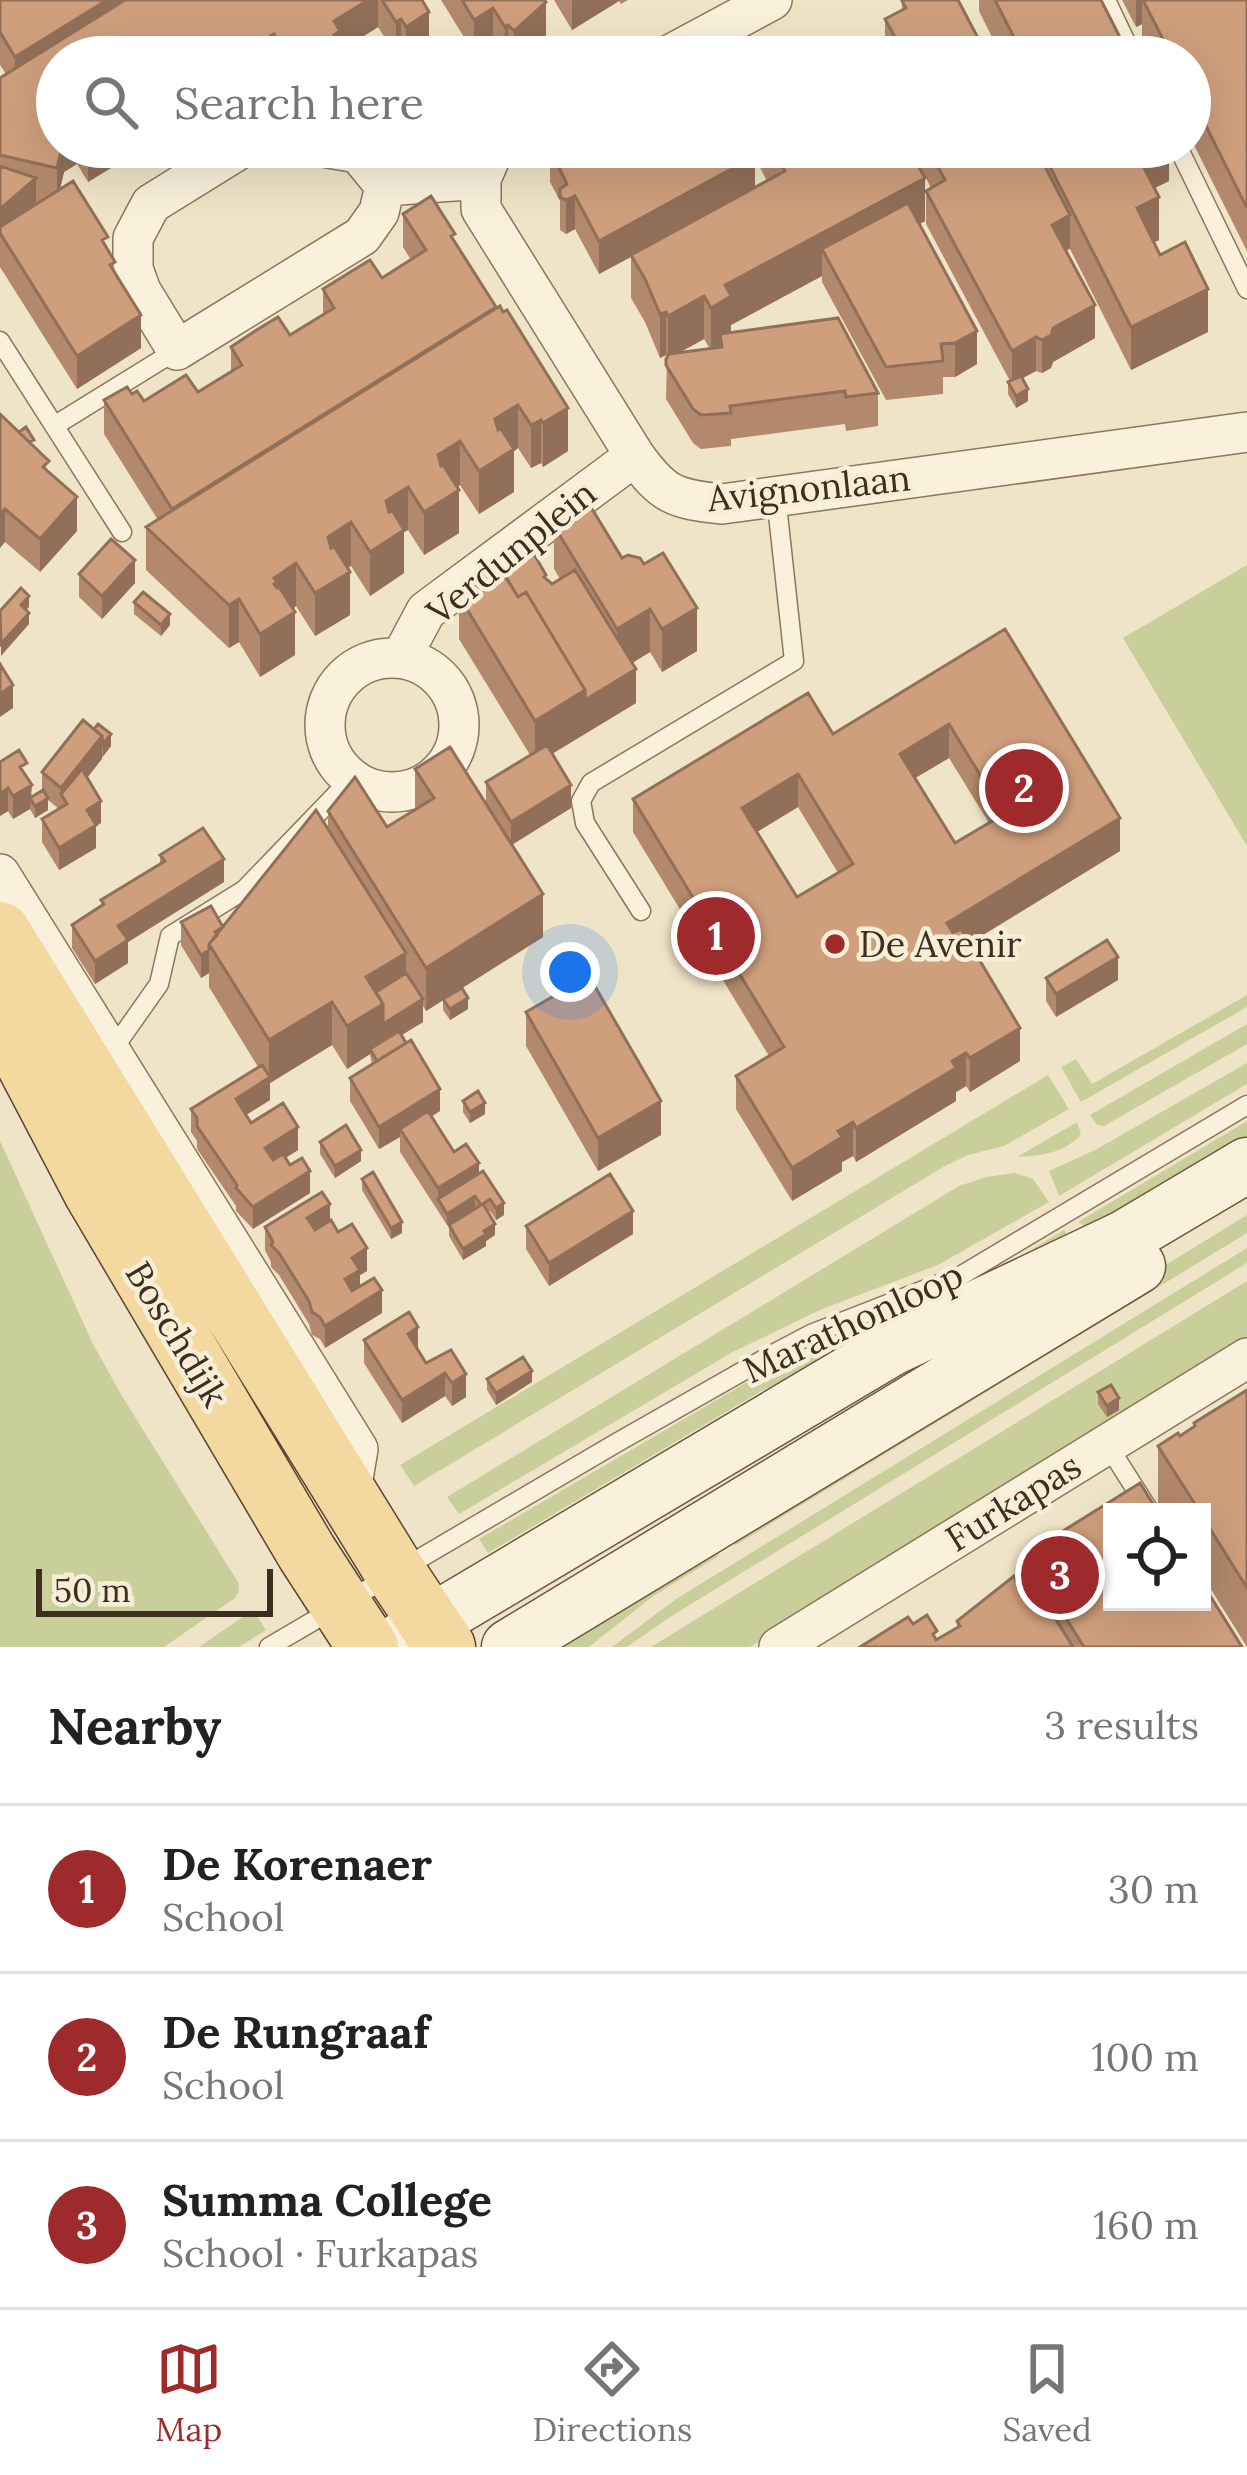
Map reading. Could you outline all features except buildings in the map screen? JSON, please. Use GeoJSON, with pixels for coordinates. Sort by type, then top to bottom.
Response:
{"type":"FeatureCollection","features":[{"type":"Feature","properties":{"kind":"main road","name":"Boschdijk"},"geometry":{"type":"LineString","coordinates":[[0,932],[350,1496],[395,1572],[421,1639]]}},
{"type":"Feature","properties":{"kind":"main road","name":"Boschdijk"},"geometry":{"type":"LineString","coordinates":[[0,1013],[94,1192],[354,1626]]}},
{"type":"Feature","properties":{"kind":"main road","name":"Marathonloop"},"geometry":{"type":"LineString","coordinates":[[421,1639],[892,1348],[1124,1238],[1247,1165]]}},
{"type":"Feature","properties":{"kind":"main road"},"geometry":{"type":"LineString","coordinates":[[509,1647],[1247,1201]]}},
{"type":"Feature","properties":{"kind":"street"},"geometry":{"type":"LineString","coordinates":[[705,36],[772,0]]}},
{"type":"Feature","properties":{"kind":"street"},"geometry":{"type":"LineString","coordinates":[[209,168],[151,204],[133,238],[133,268],[141,291],[177,350],[362,236],[380,212],[385,186],[367,168]]}},
{"type":"Feature","properties":{"kind":"street","name":"Avignonlaan"},"geometry":{"type":"LineString","coordinates":[[385,186],[466,168]]}},
{"type":"Feature","properties":{"kind":"street","name":"Avignonlaan"},"geometry":{"type":"LineString","coordinates":[[488,168],[481,209],[634,456],[654,484],[686,500],[722,504],[1247,433]]}},
{"type":"Feature","properties":{"kind":"street","name":"Verdunplein"},"geometry":{"type":"LineString","coordinates":[[400,658],[426,610],[634,456]]}},
{"type":"Feature","properties":{"kind":"street"},"geometry":{"type":"LineString","coordinates":[[400,658],[436,674],[455,700],[459,736],[451,758],[434,778],[414,789],[391,793],[351,779],[330,753],[324,730],[329,700],[346,676],[377,659],[400,658]]}},
{"type":"Feature","properties":{"kind":"street"},"geometry":{"type":"LineString","coordinates":[[0,874],[358,1449],[350,1496]]}},
{"type":"Feature","properties":{"kind":"street","name":"Furkapas"},"geometry":{"type":"LineString","coordinates":[[779,1647],[1247,1358]]}},
{"type":"Feature","properties":{"kind":"lane"},"geometry":{"type":"LineString","coordinates":[[1106,0],[1123,36]]}},
{"type":"Feature","properties":{"kind":"lane"},"geometry":{"type":"LineString","coordinates":[[1188,168],[1247,289]]}},
{"type":"Feature","properties":{"kind":"lane"},"geometry":{"type":"LineString","coordinates":[[0,341],[122,532]]}},
{"type":"Feature","properties":{"kind":"lane"},"geometry":{"type":"LineString","coordinates":[[54,426],[177,350]]}},
{"type":"Feature","properties":{"kind":"lane"},"geometry":{"type":"LineString","coordinates":[[640,911],[585,823],[581,801],[591,783],[794,661],[776,496]]}},
{"type":"Feature","properties":{"kind":"lane"},"geometry":{"type":"LineString","coordinates":[[111,1052],[159,984],[170,936],[244,890],[351,779]]}},
{"type":"Feature","properties":{"kind":"lane","name":"Marathonloop"},"geometry":{"type":"LineString","coordinates":[[269,1647],[354,1626],[395,1572],[618,1442],[811,1334],[962,1275],[1247,1106]]}},
{"type":"Feature","properties":{"kind":"lane"},"geometry":{"type":"LineString","coordinates":[[1107,1444],[1144,1503]]}},
{"type":"Feature","properties":{"kind":"green space"},"geometry":{"type":"Polygon","coordinates":[[[1247,565],[1247,846],[1123,638],[1247,565]]]}},
{"type":"Feature","properties":{"kind":"green space"},"geometry":{"type":"Polygon","coordinates":[[[1247,995],[1247,1007],[1081,1102],[1061,1067],[1076,1059],[1092,1084],[1247,995]]]}},
{"type":"Feature","properties":{"kind":"green space"},"geometry":{"type":"Polygon","coordinates":[[[1247,1024],[1247,1044],[1104,1126],[1090,1115],[1247,1024]]]}},
{"type":"Feature","properties":{"kind":"green space"},"geometry":{"type":"Polygon","coordinates":[[[1247,1063],[1247,1084],[1059,1196],[1049,1171],[1097,1149],[1247,1063]]]}},
{"type":"Feature","properties":{"kind":"green space"},"geometry":{"type":"Polygon","coordinates":[[[1048,1075],[1069,1109],[1004,1146],[945,1166],[414,1486],[400,1465],[1048,1075]]]}},
{"type":"Feature","properties":{"kind":"green space"},"geometry":{"type":"Polygon","coordinates":[[[1247,1121],[1247,1154],[1104,1238],[1078,1222],[1247,1121]]]}},
{"type":"Feature","properties":{"kind":"green space"},"geometry":{"type":"Polygon","coordinates":[[[1077,1122],[1081,1134],[1068,1145],[1017,1157],[1077,1122]]]}},
{"type":"Feature","properties":{"kind":"green space"},"geometry":{"type":"Polygon","coordinates":[[[0,1141],[93,1344],[238,1582],[235,1598],[164,1647],[0,1647],[0,1141]]]}},
{"type":"Feature","properties":{"kind":"green space"},"geometry":{"type":"Polygon","coordinates":[[[1015,1173],[1033,1179],[1049,1202],[938,1265],[822,1309],[731,1353],[459,1514],[447,1497],[959,1186],[1015,1173]]]}},
{"type":"Feature","properties":{"kind":"green space"},"geometry":{"type":"Polygon","coordinates":[[[1247,1215],[1247,1233],[733,1544],[744,1524],[1247,1215]]]}},
{"type":"Feature","properties":{"kind":"green space"},"geometry":{"type":"Polygon","coordinates":[[[1064,1230],[1072,1244],[765,1389],[488,1553],[479,1539],[768,1370],[940,1300],[1064,1230]]]}},
{"type":"Feature","properties":{"kind":"green space"},"geometry":{"type":"Polygon","coordinates":[[[1247,1248],[1247,1263],[627,1647],[612,1647],[676,1599],[1247,1248]]]}},
{"type":"Feature","properties":{"kind":"green space"},"geometry":{"type":"Polygon","coordinates":[[[1247,1281],[1247,1338],[750,1647],[651,1647],[1247,1281]]]}},
{"type":"Feature","properties":{"kind":"green space"},"geometry":{"type":"Polygon","coordinates":[[[723,1542],[717,1557],[652,1597],[589,1647],[545,1647],[723,1542]]]}},
{"type":"Feature","properties":{"kind":"green space"},"geometry":{"type":"Polygon","coordinates":[[[253,1610],[266,1630],[239,1647],[199,1647],[253,1610]]]}},
{"type":"Feature","properties":{"kind":"place","name":"De Rungraaf"},"geometry":{"type":"Point","coordinates":[1024,788]}},
{"type":"Feature","properties":{"kind":"place","name":"De Korenaer"},"geometry":{"type":"Point","coordinates":[716,936]}},
{"type":"Feature","properties":{"kind":"place","name":"De Avenir"},"geometry":{"type":"Point","coordinates":[835,944]}},
{"type":"Feature","properties":{"kind":"place","name":"Summa College"},"geometry":{"type":"Point","coordinates":[1060,1575]}}]}
